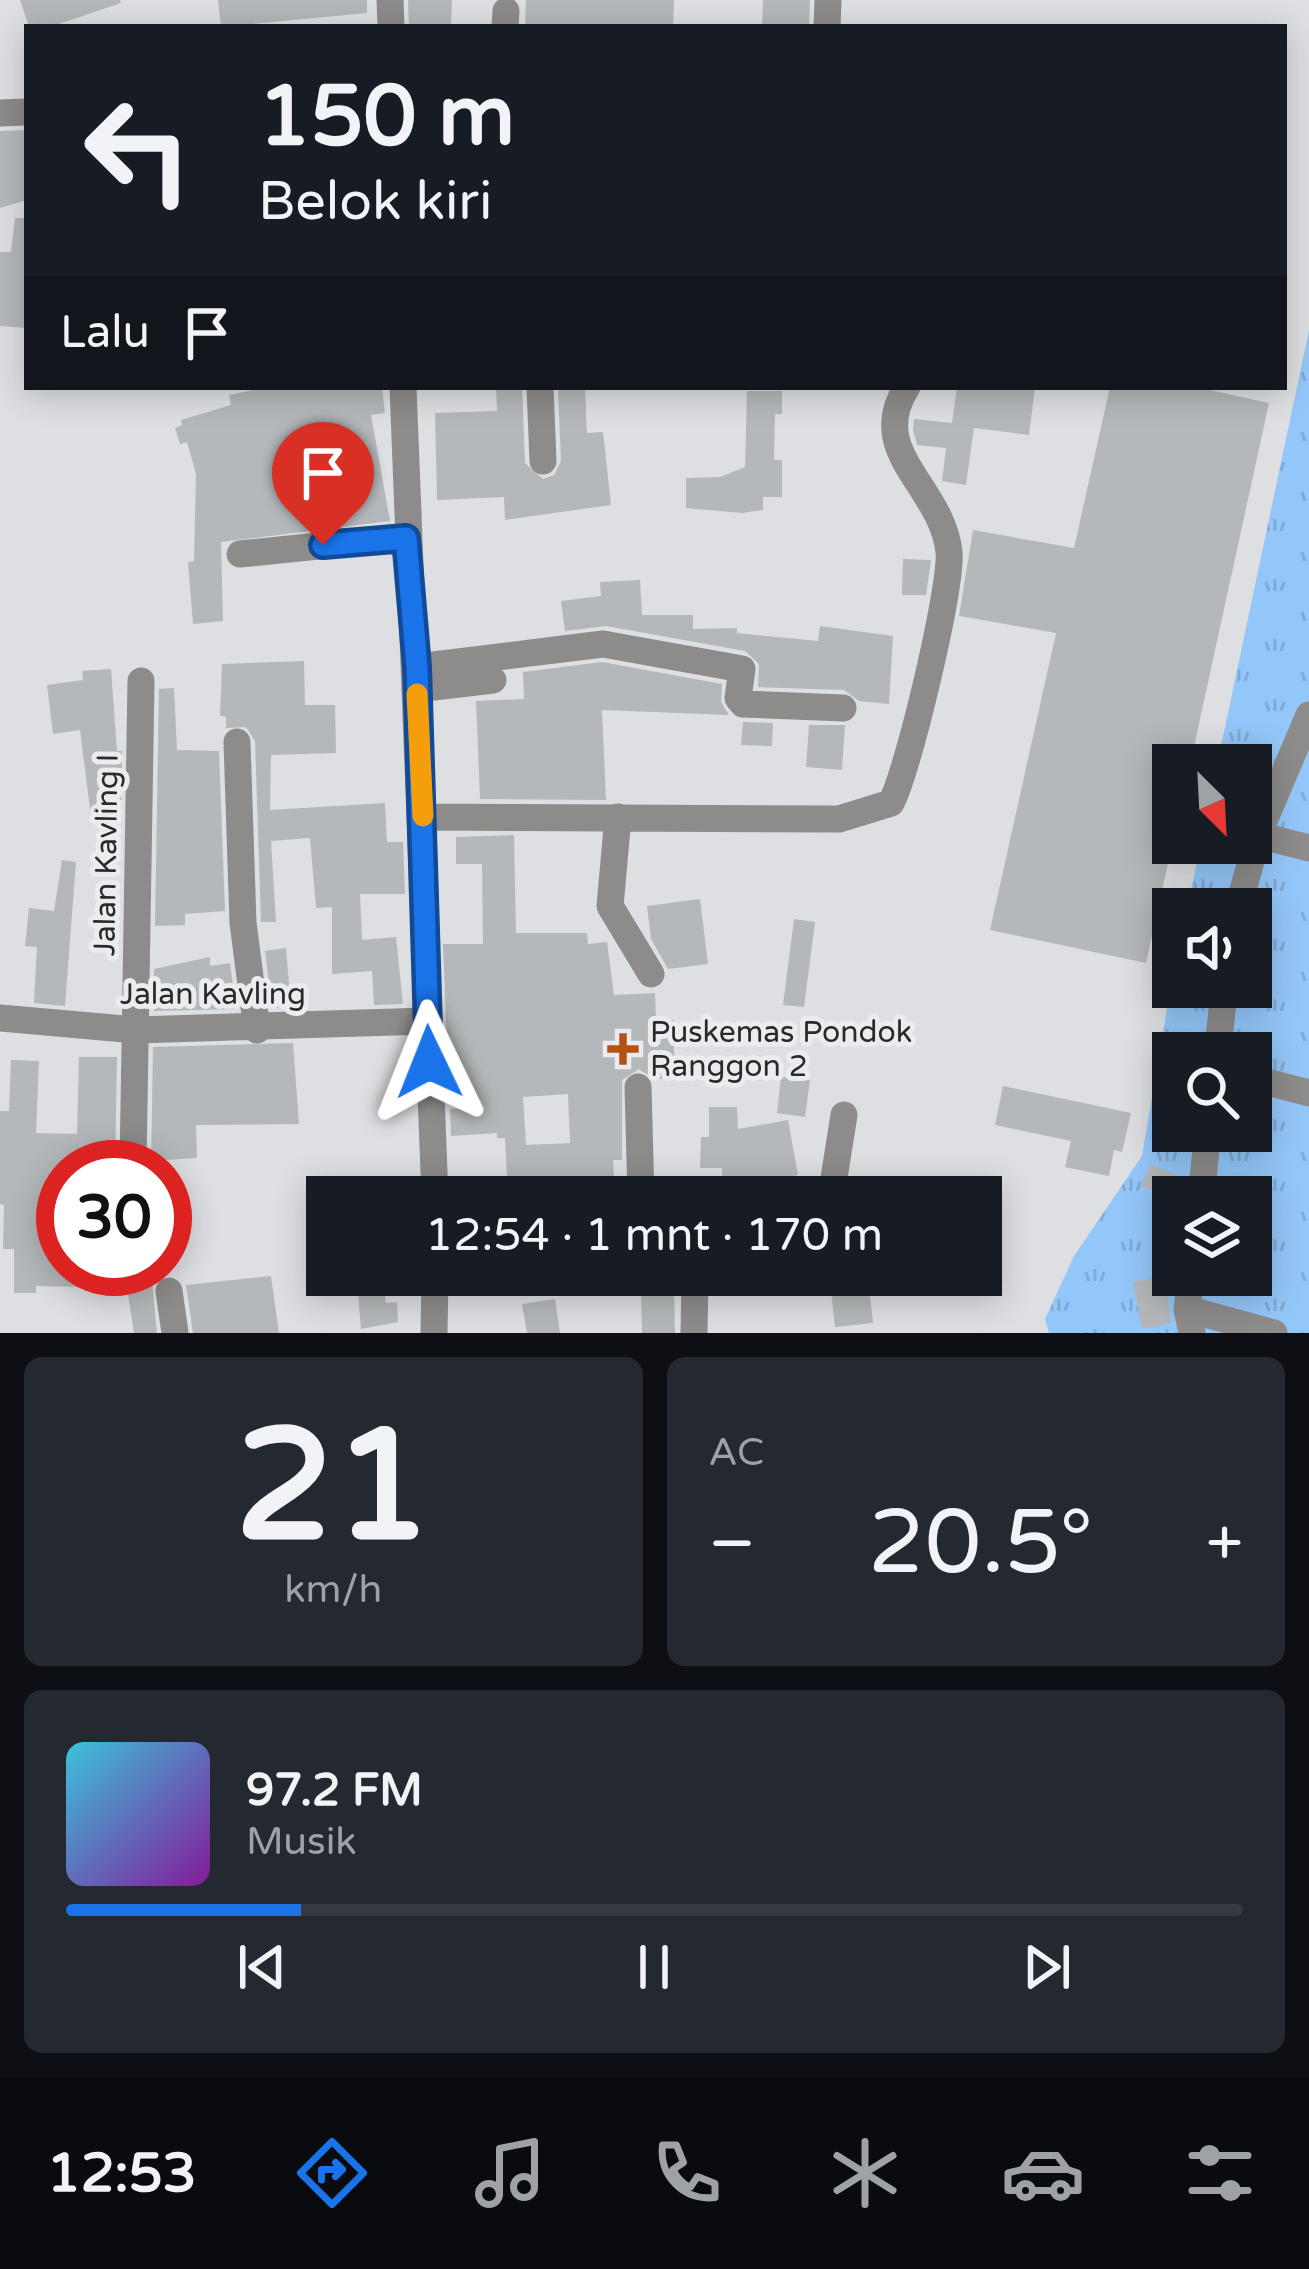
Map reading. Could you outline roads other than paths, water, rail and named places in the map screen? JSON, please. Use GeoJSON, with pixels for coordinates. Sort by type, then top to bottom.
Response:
{"type":"FeatureCollection","features":[{"type":"Feature","properties":{"kind":"street"},"geometry":{"type":"LineString","coordinates":[[403,390],[434,1176]]}},
{"type":"Feature","properties":{"kind":"street"},"geometry":{"type":"LineString","coordinates":[[540,390],[543,460]]}},
{"type":"Feature","properties":{"kind":"street"},"geometry":{"type":"LineString","coordinates":[[423,817],[839,819],[891,803],[921,704],[949,566],[940,521],[893,440],[891,413],[905,390]]}},
{"type":"Feature","properties":{"kind":"street"},"geometry":{"type":"LineString","coordinates":[[239,554],[406,538]]}},
{"type":"Feature","properties":{"kind":"street"},"geometry":{"type":"LineString","coordinates":[[417,678],[603,644],[742,669],[738,698],[742,704],[843,708]]}},
{"type":"Feature","properties":{"kind":"street"},"geometry":{"type":"LineString","coordinates":[[417,678],[493,680]]}},
{"type":"Feature","properties":{"kind":"street","name":"Jalan Kavling I"},"geometry":{"type":"LineString","coordinates":[[134,1140],[141,681]]}},
{"type":"Feature","properties":{"kind":"street"},"geometry":{"type":"LineString","coordinates":[[1272,802],[1309,715]]}},
{"type":"Feature","properties":{"kind":"street"},"geometry":{"type":"LineString","coordinates":[[237,742],[243,923],[257,1030]]}},
{"type":"Feature","properties":{"kind":"street"},"geometry":{"type":"LineString","coordinates":[[618,818],[610,906],[651,974]]}},
{"type":"Feature","properties":{"kind":"street"},"geometry":{"type":"LineString","coordinates":[[1272,839],[1309,848]]}},
{"type":"Feature","properties":{"kind":"street","name":"Jalan Kavling"},"geometry":{"type":"LineString","coordinates":[[0,1018],[136,1030],[257,1030],[427,1021]]}},
{"type":"Feature","properties":{"kind":"street"},"geometry":{"type":"LineString","coordinates":[[1272,1083],[1309,1093]]}},
{"type":"Feature","properties":{"kind":"street"},"geometry":{"type":"LineString","coordinates":[[638,1087],[640,1176]]}},
{"type":"Feature","properties":{"kind":"street"},"geometry":{"type":"LineString","coordinates":[[834,1176],[844,1115]]}},
{"type":"Feature","properties":{"kind":"street"},"geometry":{"type":"LineString","coordinates":[[170,1296],[175,1333]]}},
{"type":"Feature","properties":{"kind":"street"},"geometry":{"type":"LineString","coordinates":[[434,1333],[435,1296]]}},
{"type":"Feature","properties":{"kind":"street"},"geometry":{"type":"LineString","coordinates":[[694,1333],[695,1296]]}},
{"type":"Feature","properties":{"kind":"street"},"geometry":{"type":"LineString","coordinates":[[1190,1324],[1274,1333]]}},
{"type":"Feature","properties":{"kind":"place","name":"Puskemas Pondok Ranggon 2"},"geometry":{"type":"Point","coordinates":[623,1049]}}]}
